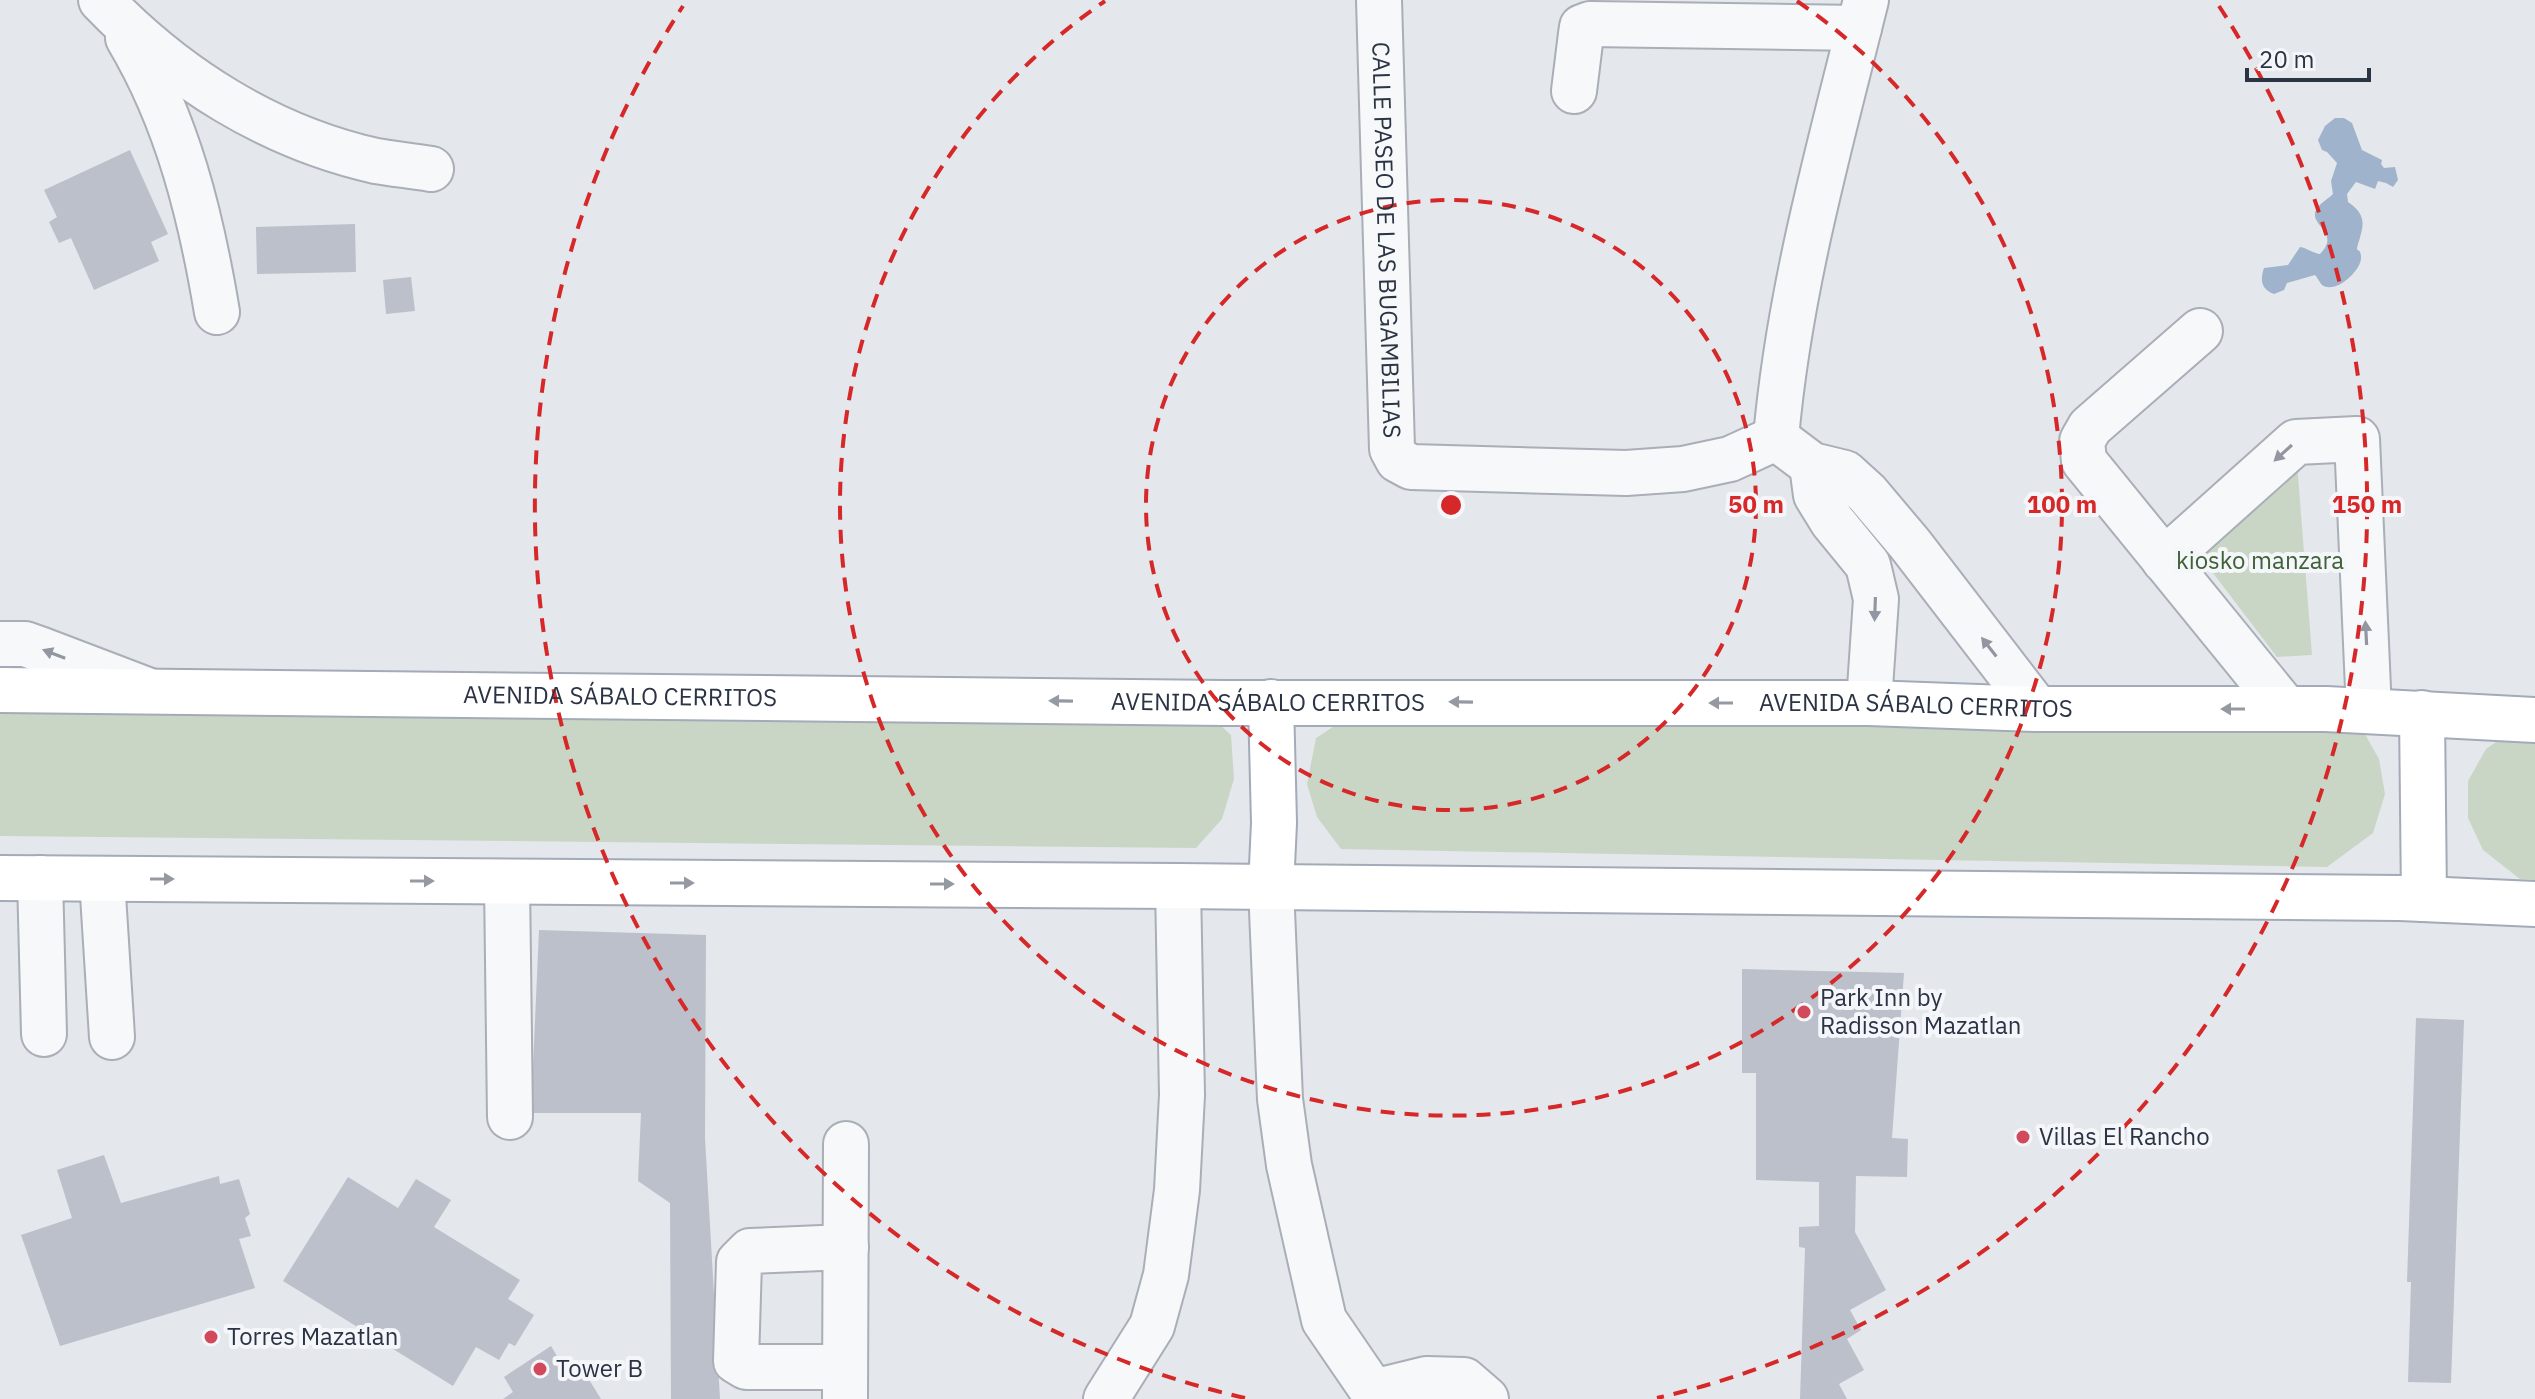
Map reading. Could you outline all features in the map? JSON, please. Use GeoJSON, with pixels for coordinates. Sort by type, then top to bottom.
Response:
{"type":"FeatureCollection","features":[{"type":"Feature","properties":{"kind":"main road","name":"AVENIDA SÁBALO CERRITOS"},"geometry":{"type":"LineString","coordinates":[[0,690],[1271,702],[1869,703],[2037,709],[2369,711],[2535,720]]}},
{"type":"Feature","properties":{"kind":"main road"},"geometry":{"type":"LineString","coordinates":[[1271,702],[1274,823],[1271,887]]}},
{"type":"Feature","properties":{"kind":"main road"},"geometry":{"type":"LineString","coordinates":[[2422,713],[2424,899]]}},
{"type":"Feature","properties":{"kind":"main road"},"geometry":{"type":"LineString","coordinates":[[20,878],[1178,886],[2424,899],[2535,904]]}},
{"type":"Feature","properties":{"kind":"street"},"geometry":{"type":"LineString","coordinates":[[100,0],[133,33],[176,68],[222,99],[271,125],[322,145],[376,160],[431,169]]}},
{"type":"Feature","properties":{"kind":"street"},"geometry":{"type":"LineString","coordinates":[[100,0],[120,25],[148,72],[166,114],[194,200],[217,312]]}},
{"type":"Feature","properties":{"kind":"street","name":"CALLE PASEO DE LAS BUGAMBILIAS"},"geometry":{"type":"LineString","coordinates":[[1379,0],[1392,449],[1398,460],[1411,467],[1626,473],[1683,469],[1730,459],[1776,438]]}},
{"type":"Feature","properties":{"kind":"street"},"geometry":{"type":"LineString","coordinates":[[1574,91],[1582,27],[1590,24],[1863,14],[1802,265],[1781,379],[1776,438],[1812,465],[1845,473],[1867,493],[2037,709]]}},
{"type":"Feature","properties":{"kind":"street"},"geometry":{"type":"LineString","coordinates":[[2200,331],[2090,427],[2082,441],[2084,461],[2286,709]]}},
{"type":"Feature","properties":{"kind":"street"},"geometry":{"type":"LineString","coordinates":[[2164,560],[2296,442],[2357,439],[2369,711]]}},
{"type":"Feature","properties":{"kind":"street"},"geometry":{"type":"LineString","coordinates":[[1812,465],[1816,495],[1832,521],[1868,565],[1876,599],[1869,703]]}},
{"type":"Feature","properties":{"kind":"street"},"geometry":{"type":"LineString","coordinates":[[1868,565],[1910,544]]}},
{"type":"Feature","properties":{"kind":"street"},"geometry":{"type":"LineString","coordinates":[[0,644],[25,644],[153,692]]}},
{"type":"Feature","properties":{"kind":"street"},"geometry":{"type":"LineString","coordinates":[[20,878],[44,1034]]}},
{"type":"Feature","properties":{"kind":"street"},"geometry":{"type":"LineString","coordinates":[[102,879],[112,1037]]}},
{"type":"Feature","properties":{"kind":"street"},"geometry":{"type":"LineString","coordinates":[[507,882],[510,1117]]}},
{"type":"Feature","properties":{"kind":"street"},"geometry":{"type":"LineString","coordinates":[[1106,1399],[1152,1326],[1168,1261],[1177,1190],[1182,1095],[1178,886]]}},
{"type":"Feature","properties":{"kind":"street"},"geometry":{"type":"LineString","coordinates":[[1271,887],[1280,1099],[1289,1165],[1324,1320],[1376,1395],[1426,1379],[1464,1380],[1486,1399]]}},
{"type":"Feature","properties":{"kind":"street"},"geometry":{"type":"LineString","coordinates":[[846,1144],[846,1247],[845,1383],[746,1367],[736,1361],[739,1262],[750,1251],[846,1247]]}},
{"type":"Feature","properties":{"kind":"green space","name":"kiosko manzara"},"geometry":{"type":"Polygon","coordinates":[[[2297,463],[2312,655],[2277,657],[2200,556],[2297,463]]]}},
{"type":"Feature","properties":{"kind":"green space"},"geometry":{"type":"Polygon","coordinates":[[[0,700],[1202,708],[1231,735],[1234,779],[1222,819],[1196,848],[0,836],[0,700]]]}},
{"type":"Feature","properties":{"kind":"green space"},"geometry":{"type":"Polygon","coordinates":[[[1345,719],[2361,727],[2379,759],[2385,794],[2373,833],[2327,867],[1341,849],[1317,817],[1307,784],[1316,738],[1345,719]]]}},
{"type":"Feature","properties":{"kind":"green space"},"geometry":{"type":"Polygon","coordinates":[[[2512,731],[2535,732],[2535,880],[2520,879],[2483,850],[2468,818],[2468,781],[2486,749],[2512,731]]]}},
{"type":"Feature","properties":{"kind":"water"},"geometry":{"type":"Polygon","coordinates":[[[2335,118],[2344,118],[2352,123],[2362,150],[2382,160],[2384,168],[2395,167],[2398,180],[2393,187],[2378,181],[2375,189],[2356,182],[2347,194],[2348,202],[2361,216],[2362,226],[2357,249],[2360,261],[2348,279],[2328,287],[2322,285],[2315,275],[2287,283],[2284,290],[2274,294],[2266,290],[2263,284],[2264,268],[2288,265],[2300,247],[2320,254],[2326,246],[2326,234],[2315,213],[2319,205],[2333,194],[2331,181],[2337,163],[2322,150],[2318,140],[2325,126],[2335,118]]]}},
{"type":"Feature","properties":{"kind":"building"},"geometry":{"type":"Polygon","coordinates":[[[130,150],[168,234],[151,242],[159,261],[94,290],[71,238],[59,243],[49,222],[57,217],[44,190],[130,150]]]}},
{"type":"Feature","properties":{"kind":"building"},"geometry":{"type":"Polygon","coordinates":[[[355,224],[356,272],[257,274],[256,227],[355,224]]]}},
{"type":"Feature","properties":{"kind":"building"},"geometry":{"type":"Polygon","coordinates":[[[411,277],[415,311],[386,314],[383,280],[411,277]]]}},
{"type":"Feature","properties":{"kind":"building"},"geometry":{"type":"Polygon","coordinates":[[[539,930],[706,935],[705,1138],[720,1399],[671,1399],[670,1203],[638,1181],[641,1113],[531,1113],[539,930]]]}},
{"type":"Feature","properties":{"kind":"building"},"geometry":{"type":"Polygon","coordinates":[[[1742,969],[1904,973],[1892,1138],[1908,1139],[1907,1177],[1856,1176],[1855,1232],[1886,1290],[1850,1310],[1861,1330],[1847,1339],[1864,1370],[1839,1384],[1847,1399],[1800,1399],[1805,1248],[1799,1247],[1799,1227],[1819,1226],[1819,1182],[1756,1180],[1756,1073],[1742,1073],[1742,969]]]}},
{"type":"Feature","properties":{"kind":"building"},"geometry":{"type":"Polygon","coordinates":[[[2416,1018],[2464,1020],[2451,1383],[2408,1382],[2411,1282],[2407,1282],[2416,1018]]]}},
{"type":"Feature","properties":{"kind":"building"},"geometry":{"type":"Polygon","coordinates":[[[104,1155],[121,1203],[219,1176],[220,1184],[239,1179],[250,1214],[245,1218],[251,1236],[239,1239],[255,1288],[60,1346],[21,1235],[72,1218],[57,1170],[104,1155]]]}},
{"type":"Feature","properties":{"kind":"building"},"geometry":{"type":"Polygon","coordinates":[[[348,1177],[398,1208],[416,1179],[451,1200],[434,1227],[520,1280],[508,1299],[534,1315],[515,1346],[509,1343],[499,1360],[476,1347],[453,1386],[283,1281],[348,1177]]]}},
{"type":"Feature","properties":{"kind":"building","name":"Tower B"},"geometry":{"type":"Polygon","coordinates":[[[551,1346],[567,1373],[580,1365],[601,1399],[503,1399],[513,1392],[504,1377],[551,1346]]]}},
{"type":"Feature","properties":{"kind":"place","name":"Park Inn by Radisson Mazatlan"},"geometry":{"type":"Point","coordinates":[1804,1012]}},
{"type":"Feature","properties":{"kind":"place","name":"Villas El Rancho"},"geometry":{"type":"Point","coordinates":[2023,1137]}},
{"type":"Feature","properties":{"kind":"place","name":"Torres Mazatlan"},"geometry":{"type":"Point","coordinates":[211,1337]}},
{"type":"Feature","properties":{"kind":"place","name":"Tower B"},"geometry":{"type":"Point","coordinates":[540,1369]}}]}
